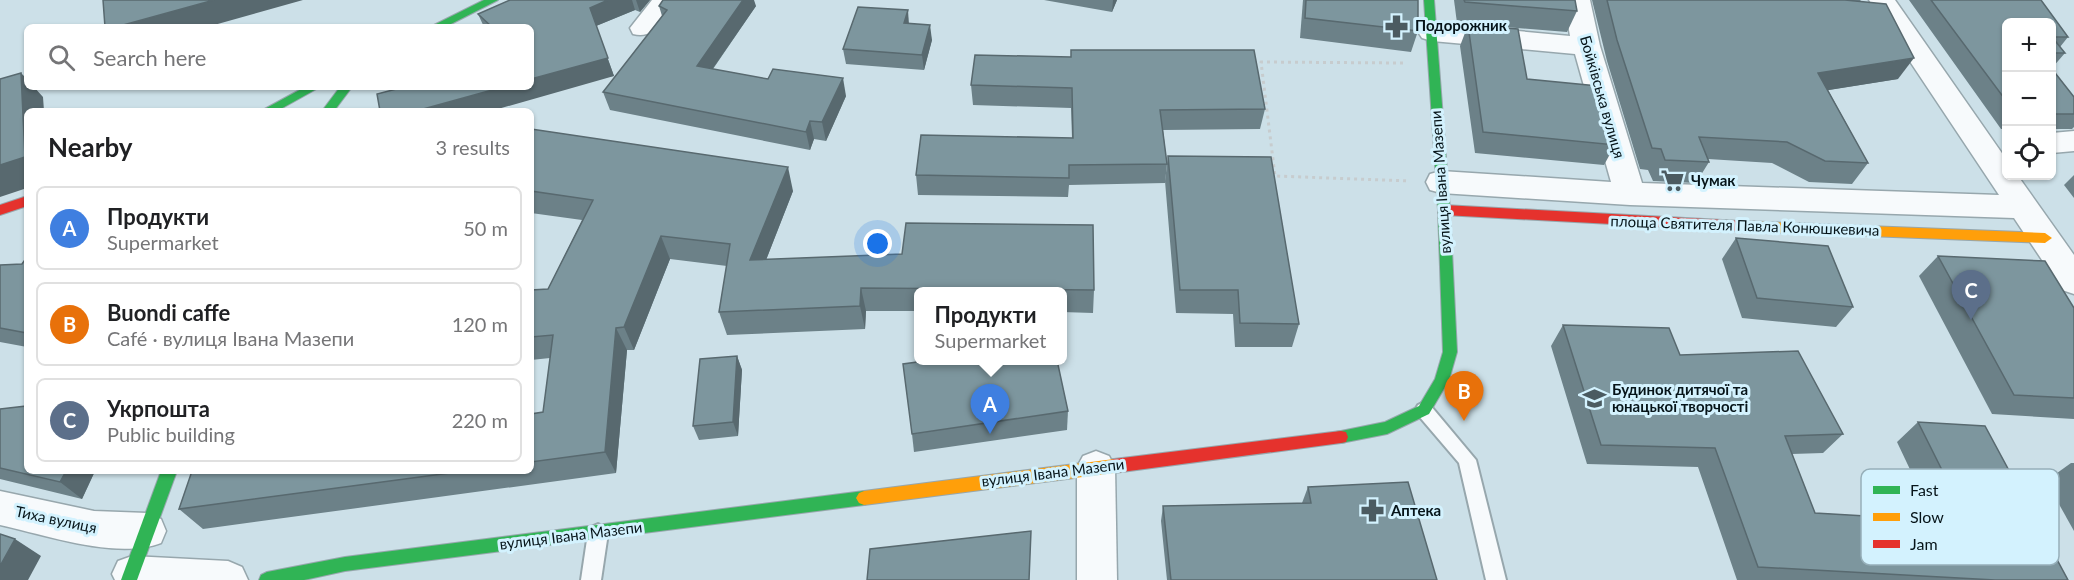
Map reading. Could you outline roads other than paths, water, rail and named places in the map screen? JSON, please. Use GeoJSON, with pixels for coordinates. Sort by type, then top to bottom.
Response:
{"type":"FeatureCollection","features":[{"type":"Feature","properties":{"kind":"street"},"geometry":{"type":"LineString","coordinates":[[442,24],[493,0]]}},
{"type":"Feature","properties":{"kind":"street"},"geometry":{"type":"LineString","coordinates":[[643,28],[666,0]]}},
{"type":"Feature","properties":{"kind":"street","name":"вулиця Івана Мазепи"},"geometry":{"type":"LineString","coordinates":[[267,580],[345,564],[1343,436],[1387,428],[1424,410],[1442,380],[1450,352],[1443,196],[1429,0]]}},
{"type":"Feature","properties":{"kind":"street","name":"Бойківська вулиця"},"geometry":{"type":"LineString","coordinates":[[1577,0],[1586,46],[1630,194]]}},
{"type":"Feature","properties":{"kind":"street"},"geometry":{"type":"LineString","coordinates":[[1877,10],[1996,148],[2024,207],[2074,281]]}},
{"type":"Feature","properties":{"kind":"street"},"geometry":{"type":"LineString","coordinates":[[1432,32],[1586,46]]}},
{"type":"Feature","properties":{"kind":"street"},"geometry":{"type":"LineString","coordinates":[[273,108],[308,90]]}},
{"type":"Feature","properties":{"kind":"street"},"geometry":{"type":"LineString","coordinates":[[330,108],[344,90]]}},
{"type":"Feature","properties":{"kind":"street"},"geometry":{"type":"LineString","coordinates":[[2056,143],[2074,141]]}},
{"type":"Feature","properties":{"kind":"street","name":"площа Святителя Павла Конюшкевича"},"geometry":{"type":"LineString","coordinates":[[1443,196],[1630,194],[2024,207]]}},
{"type":"Feature","properties":{"kind":"street","name":"площа Святителя Павла Конюшкевича"},"geometry":{"type":"LineString","coordinates":[[1443,196],[1624,222],[2045,238]]}},
{"type":"Feature","properties":{"kind":"street"},"geometry":{"type":"LineString","coordinates":[[0,210],[24,202]]}},
{"type":"Feature","properties":{"kind":"street"},"geometry":{"type":"LineString","coordinates":[[1096,467],[1097,580]]}},
{"type":"Feature","properties":{"kind":"street"},"geometry":{"type":"LineString","coordinates":[[168,474],[131,577],[228,580]]}},
{"type":"Feature","properties":{"kind":"street","name":"Тиха вулиця"},"geometry":{"type":"LineString","coordinates":[[0,508],[94,529],[147,531]]}},
{"type":"Feature","properties":{"kind":"lane"},"geometry":{"type":"LineString","coordinates":[[1424,410],[1467,460],[1496,580]]}},
{"type":"Feature","properties":{"kind":"lane"},"geometry":{"type":"LineString","coordinates":[[591,580],[598,533]]}},
{"type":"Feature","properties":{"kind":"place","name":"Подорожник"},"geometry":{"type":"Point","coordinates":[1397,26]}},
{"type":"Feature","properties":{"kind":"place","name":"Чумак"},"geometry":{"type":"Point","coordinates":[1673,181]}},
{"type":"Feature","properties":{"kind":"place","name":"Укрпошта"},"geometry":{"type":"Point","coordinates":[1971,320]}},
{"type":"Feature","properties":{"kind":"place","name":"Будинок дитячої та юнацької творчості"},"geometry":{"type":"Point","coordinates":[1594,399]}},
{"type":"Feature","properties":{"kind":"place","name":"Buondi caffe"},"geometry":{"type":"Point","coordinates":[1464,421]}},
{"type":"Feature","properties":{"kind":"place","name":"Продукти"},"geometry":{"type":"Point","coordinates":[990,434]}},
{"type":"Feature","properties":{"kind":"place","name":"Аптека"},"geometry":{"type":"Point","coordinates":[1373,511]}}]}
